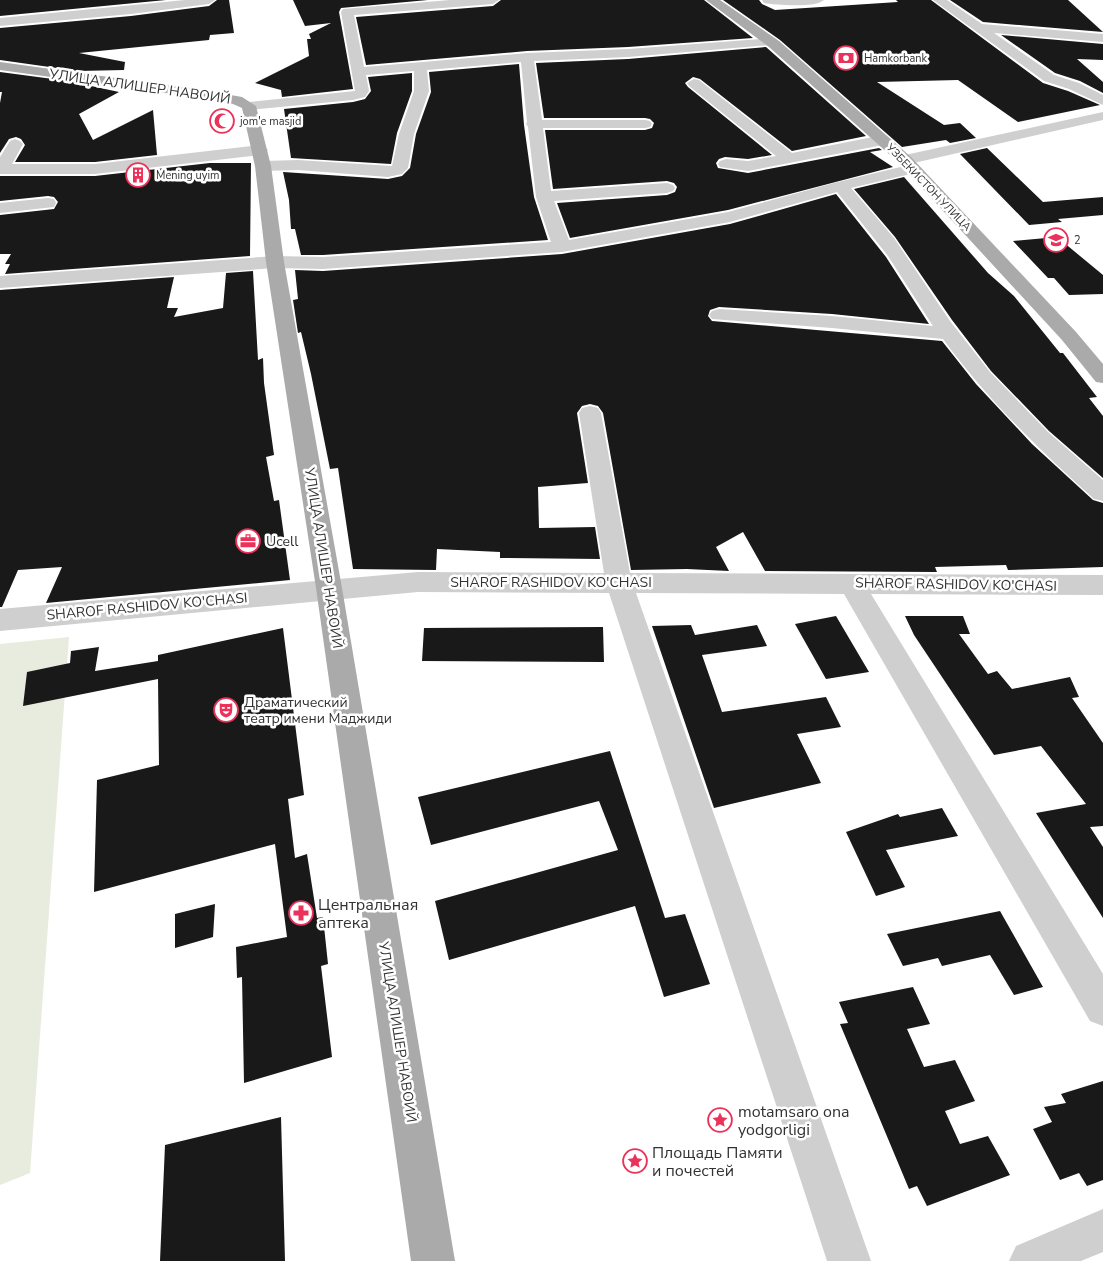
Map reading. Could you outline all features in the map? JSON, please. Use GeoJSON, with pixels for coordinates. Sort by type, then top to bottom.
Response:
{"type":"FeatureCollection","features":[{"type":"Feature","properties":{"kind":"main road","name":"УЗБЕКИСТОН УЛИЦА"},"geometry":{"type":"LineString","coordinates":[[712,0],[770,41],[909,164],[1069,336],[1103,377]]}},
{"type":"Feature","properties":{"kind":"main road","name":"УЛИЦА АЛИШЕР НАВОИЙ"},"geometry":{"type":"LineString","coordinates":[[0,66],[203,94],[237,100],[249,106],[261,158],[275,262],[329,588],[433,1261]]}},
{"type":"Feature","properties":{"kind":"street"},"geometry":{"type":"LineString","coordinates":[[0,22],[120,12],[208,0]]}},
{"type":"Feature","properties":{"kind":"street"},"geometry":{"type":"LineString","coordinates":[[249,106],[360,94],[362,91],[347,12],[337,0]]}},
{"type":"Feature","properties":{"kind":"street"},"geometry":{"type":"LineString","coordinates":[[347,12],[493,0]]}},
{"type":"Feature","properties":{"kind":"street"},"geometry":{"type":"LineString","coordinates":[[768,0],[783,2],[818,0]]}},
{"type":"Feature","properties":{"kind":"street"},"geometry":{"type":"LineString","coordinates":[[939,0],[1049,78],[1074,86],[1103,101]]}},
{"type":"Feature","properties":{"kind":"street"},"geometry":{"type":"LineString","coordinates":[[978,28],[1103,38]]}},
{"type":"Feature","properties":{"kind":"street"},"geometry":{"type":"LineString","coordinates":[[358,72],[527,57],[628,53],[770,41]]}},
{"type":"Feature","properties":{"kind":"street"},"geometry":{"type":"LineString","coordinates":[[527,57],[533,104],[533,124],[544,197],[562,247]]}},
{"type":"Feature","properties":{"kind":"street"},"geometry":{"type":"LineString","coordinates":[[0,169],[95,169],[261,158],[298,165],[396,171],[400,168],[408,128],[422,91],[423,76],[419,66]]}},
{"type":"Feature","properties":{"kind":"street"},"geometry":{"type":"LineString","coordinates":[[694,83],[787,157]]}},
{"type":"Feature","properties":{"kind":"street"},"geometry":{"type":"LineString","coordinates":[[2,284],[275,262],[323,263],[562,247],[730,217],[840,186],[909,164],[1103,116]]}},
{"type":"Feature","properties":{"kind":"street"},"geometry":{"type":"LineString","coordinates":[[533,124],[645,124]]}},
{"type":"Feature","properties":{"kind":"street"},"geometry":{"type":"LineString","coordinates":[[726,164],[748,166],[883,140]]}},
{"type":"Feature","properties":{"kind":"street"},"geometry":{"type":"LineString","coordinates":[[0,169],[15,144]]}},
{"type":"Feature","properties":{"kind":"street"},"geometry":{"type":"LineString","coordinates":[[840,186],[865,211],[903,263],[948,334],[989,386],[1066,462],[1103,493]]}},
{"type":"Feature","properties":{"kind":"street"},"geometry":{"type":"LineString","coordinates":[[544,197],[667,188]]}},
{"type":"Feature","properties":{"kind":"street"},"geometry":{"type":"LineString","coordinates":[[0,208],[48,203]]}},
{"type":"Feature","properties":{"kind":"street"},"geometry":{"type":"LineString","coordinates":[[719,314],[832,322],[948,334]]}},
{"type":"Feature","properties":{"kind":"street"},"geometry":{"type":"LineString","coordinates":[[590,414],[619,583],[849,1261]]}},
{"type":"Feature","properties":{"kind":"street","name":"SHAROF RASHIDOV KO'CHASI"},"geometry":{"type":"LineString","coordinates":[[0,620],[329,588],[418,582],[1103,585]]}},
{"type":"Feature","properties":{"kind":"street"},"geometry":{"type":"LineString","coordinates":[[851,583],[1103,1008]]}},
{"type":"Feature","properties":{"kind":"street"},"geometry":{"type":"LineString","coordinates":[[1031,1261],[1103,1230]]}},
{"type":"Feature","properties":{"kind":"shaded area"},"geometry":{"type":"Polygon","coordinates":[[[69,637],[30,1173],[0,1185],[0,644],[69,637]]]}},
{"type":"Feature","properties":{"kind":"building"},"geometry":{"type":"Polygon","coordinates":[[[0,0],[166,0],[0,16],[0,0]]]}},
{"type":"Feature","properties":{"kind":"building"},"geometry":{"type":"Polygon","coordinates":[[[217,0],[229,0],[234,33],[210,35],[209,40],[79,53],[125,62],[124,70],[78,71],[0,60],[0,28],[131,16],[209,6],[217,0]]]}},
{"type":"Feature","properties":{"kind":"building"},"geometry":{"type":"Polygon","coordinates":[[[293,0],[428,0],[341,8],[339,12],[353,89],[282,97],[281,90],[255,83],[309,56],[307,39],[311,39],[309,34],[331,23],[305,26],[293,0]]]}},
{"type":"Feature","properties":{"kind":"building"},"geometry":{"type":"Polygon","coordinates":[[[501,0],[704,0],[753,38],[628,47],[527,51],[366,65],[356,17],[493,6],[501,0]]]}},
{"type":"Feature","properties":{"kind":"building"},"geometry":{"type":"Polygon","coordinates":[[[723,0],[759,0],[762,4],[775,10],[898,2],[896,0],[931,0],[1043,83],[1068,91],[1100,105],[1018,122],[958,80],[877,82],[944,125],[960,123],[976,138],[950,143],[946,140],[902,147],[780,40],[723,0]]]}},
{"type":"Feature","properties":{"kind":"building"},"geometry":{"type":"Polygon","coordinates":[[[950,0],[1068,0],[1103,32],[983,22],[950,0]]]}},
{"type":"Feature","properties":{"kind":"building"},"geometry":{"type":"Polygon","coordinates":[[[1001,35],[1103,44],[1103,60],[1077,59],[1103,82],[1103,93],[1080,81],[1055,73],[1001,35]]]}},
{"type":"Feature","properties":{"kind":"building"},"geometry":{"type":"Polygon","coordinates":[[[766,47],[866,136],[792,151],[700,79],[693,77],[685,83],[688,87],[772,155],[748,159],[725,157],[719,159],[716,163],[718,168],[748,173],[879,148],[882,150],[870,152],[893,167],[728,210],[570,238],[557,203],[667,195],[675,192],[677,187],[674,183],[667,181],[553,189],[545,130],[645,130],[652,128],[654,123],[650,119],[645,118],[544,118],[536,63],[628,59],[766,47]]]}},
{"type":"Feature","properties":{"kind":"building"},"geometry":{"type":"Polygon","coordinates":[[[519,64],[524,125],[534,197],[548,240],[301,255],[295,229],[291,229],[289,200],[283,172],[388,179],[402,176],[410,168],[416,134],[431,92],[429,72],[519,64]]]}},
{"type":"Feature","properties":{"kind":"building"},"geometry":{"type":"Polygon","coordinates":[[[0,72],[68,81],[119,92],[79,114],[93,140],[153,110],[157,155],[95,162],[15,162],[25,145],[21,139],[16,137],[9,139],[0,153],[0,103],[2,92],[0,92],[0,72]]]}},
{"type":"Feature","properties":{"kind":"building"},"geometry":{"type":"Polygon","coordinates":[[[412,73],[412,91],[397,133],[391,164],[291,158],[284,109],[353,102],[365,99],[371,91],[368,77],[412,73]]]}},
{"type":"Feature","properties":{"kind":"building"},"geometry":{"type":"Polygon","coordinates":[[[987,148],[1043,202],[1103,197],[1103,215],[1058,219],[1062,222],[1029,225],[960,154],[987,148]]]}},
{"type":"Feature","properties":{"kind":"building"},"geometry":{"type":"Polygon","coordinates":[[[210,163],[251,163],[250,256],[5,274],[10,264],[5,264],[11,254],[0,254],[0,215],[54,209],[58,202],[54,197],[48,196],[0,201],[0,176],[95,176],[210,163]]]}},
{"type":"Feature","properties":{"kind":"building"},"geometry":{"type":"Polygon","coordinates":[[[904,177],[988,273],[1014,296],[1060,353],[1063,353],[1097,397],[1089,398],[1103,416],[1103,478],[1049,431],[991,371],[952,320],[895,237],[854,189],[904,177]]]}},
{"type":"Feature","properties":{"kind":"building"},"geometry":{"type":"Polygon","coordinates":[[[836,194],[886,257],[929,324],[832,314],[719,307],[710,310],[708,316],[712,321],[942,341],[976,384],[1032,444],[1093,500],[1103,503],[1103,567],[1008,570],[1006,565],[935,567],[937,572],[765,571],[743,532],[716,547],[729,571],[687,569],[631,570],[603,413],[598,406],[590,404],[582,406],[577,413],[588,483],[538,487],[539,528],[595,527],[600,559],[500,558],[500,552],[437,549],[436,570],[353,569],[338,468],[330,469],[311,374],[301,332],[298,333],[293,300],[298,299],[295,270],[323,271],[562,254],[730,224],[836,194]]]}},
{"type":"Feature","properties":{"kind":"building"},"geometry":{"type":"Polygon","coordinates":[[[1057,237],[1103,275],[1103,294],[1069,295],[1054,278],[1048,278],[1013,241],[1057,237]]]}},
{"type":"Feature","properties":{"kind":"building"},"geometry":{"type":"Polygon","coordinates":[[[253,271],[258,360],[263,358],[264,383],[274,455],[266,457],[274,501],[279,500],[290,580],[46,603],[62,567],[18,570],[2,607],[0,607],[0,290],[174,277],[167,308],[178,308],[174,317],[223,308],[226,273],[253,271]]]}},
{"type":"Feature","properties":{"kind":"building"},"geometry":{"type":"Polygon","coordinates":[[[836,616],[869,672],[826,679],[795,624],[836,616]]]}},
{"type":"Feature","properties":{"kind":"building"},"geometry":{"type":"Polygon","coordinates":[[[905,616],[963,616],[970,634],[959,634],[988,674],[997,671],[1012,689],[1070,677],[1079,697],[1072,698],[1103,743],[1103,826],[1090,827],[1103,847],[1103,918],[1036,813],[1086,804],[1041,746],[994,755],[914,635],[905,616]]]}},
{"type":"Feature","properties":{"kind":"building"},"geometry":{"type":"Polygon","coordinates":[[[691,625],[695,635],[757,625],[767,646],[702,655],[722,712],[826,697],[841,727],[797,734],[821,783],[714,808],[652,626],[691,625]]]}},
{"type":"Feature","properties":{"kind":"building"},"geometry":{"type":"Polygon","coordinates":[[[603,627],[604,662],[422,661],[424,628],[603,627]]]}},
{"type":"Feature","properties":{"kind":"building","name":"Драматический театр имени Маджиди"},"geometry":{"type":"Polygon","coordinates":[[[283,628],[304,795],[288,799],[295,858],[307,854],[317,918],[323,917],[328,964],[321,966],[332,1057],[244,1083],[242,977],[237,978],[236,947],[287,937],[275,844],[94,892],[97,780],[159,765],[158,679],[23,706],[27,672],[70,663],[71,651],[99,647],[95,671],[158,661],[158,655],[283,628]]]}},
{"type":"Feature","properties":{"kind":"building"},"geometry":{"type":"Polygon","coordinates":[[[610,751],[665,918],[685,914],[710,984],[664,997],[635,906],[449,960],[435,901],[618,850],[599,801],[431,845],[418,797],[610,751]]]}},
{"type":"Feature","properties":{"kind":"building"},"geometry":{"type":"Polygon","coordinates":[[[942,808],[958,836],[886,850],[905,887],[876,896],[846,832],[898,814],[900,817],[942,808]]]}},
{"type":"Feature","properties":{"kind":"building"},"geometry":{"type":"Polygon","coordinates":[[[215,904],[213,937],[175,948],[175,914],[215,904]]]}},
{"type":"Feature","properties":{"kind":"building"},"geometry":{"type":"Polygon","coordinates":[[[1000,911],[1043,987],[1014,995],[990,955],[942,966],[938,958],[903,966],[887,934],[1000,911]]]}},
{"type":"Feature","properties":{"kind":"building"},"geometry":{"type":"Polygon","coordinates":[[[913,987],[930,1024],[907,1029],[924,1067],[955,1060],[975,1101],[945,1111],[960,1144],[988,1136],[1010,1175],[927,1206],[917,1186],[909,1189],[840,1024],[848,1023],[839,1002],[913,987]]]}},
{"type":"Feature","properties":{"kind":"building"},"geometry":{"type":"Polygon","coordinates":[[[1103,1081],[1103,1180],[1087,1186],[1079,1173],[1060,1180],[1033,1129],[1052,1122],[1044,1107],[1066,1103],[1061,1094],[1103,1081]]]}},
{"type":"Feature","properties":{"kind":"building"},"geometry":{"type":"Polygon","coordinates":[[[281,1117],[285,1261],[160,1261],[165,1145],[281,1117]]]}},
{"type":"Feature","properties":{"kind":"place","name":"Hamkorbank"},"geometry":{"type":"Point","coordinates":[846,58]}},
{"type":"Feature","properties":{"kind":"place","name":"jom'e masjid"},"geometry":{"type":"Point","coordinates":[222,121]}},
{"type":"Feature","properties":{"kind":"place","name":"Mening uyim"},"geometry":{"type":"Point","coordinates":[138,175]}},
{"type":"Feature","properties":{"kind":"place","name":"2"},"geometry":{"type":"Point","coordinates":[1056,240]}},
{"type":"Feature","properties":{"kind":"place","name":"Ucell"},"geometry":{"type":"Point","coordinates":[248,541]}},
{"type":"Feature","properties":{"kind":"place","name":"Драматический театр имени Маджиди"},"geometry":{"type":"Point","coordinates":[226,710]}},
{"type":"Feature","properties":{"kind":"place","name":"Центральная аптека"},"geometry":{"type":"Point","coordinates":[301,913]}},
{"type":"Feature","properties":{"kind":"place","name":"motamsaro ona yodgorligi"},"geometry":{"type":"Point","coordinates":[720,1120]}},
{"type":"Feature","properties":{"kind":"place","name":"Площадь Памяти и почестей"},"geometry":{"type":"Point","coordinates":[635,1161]}}]}
